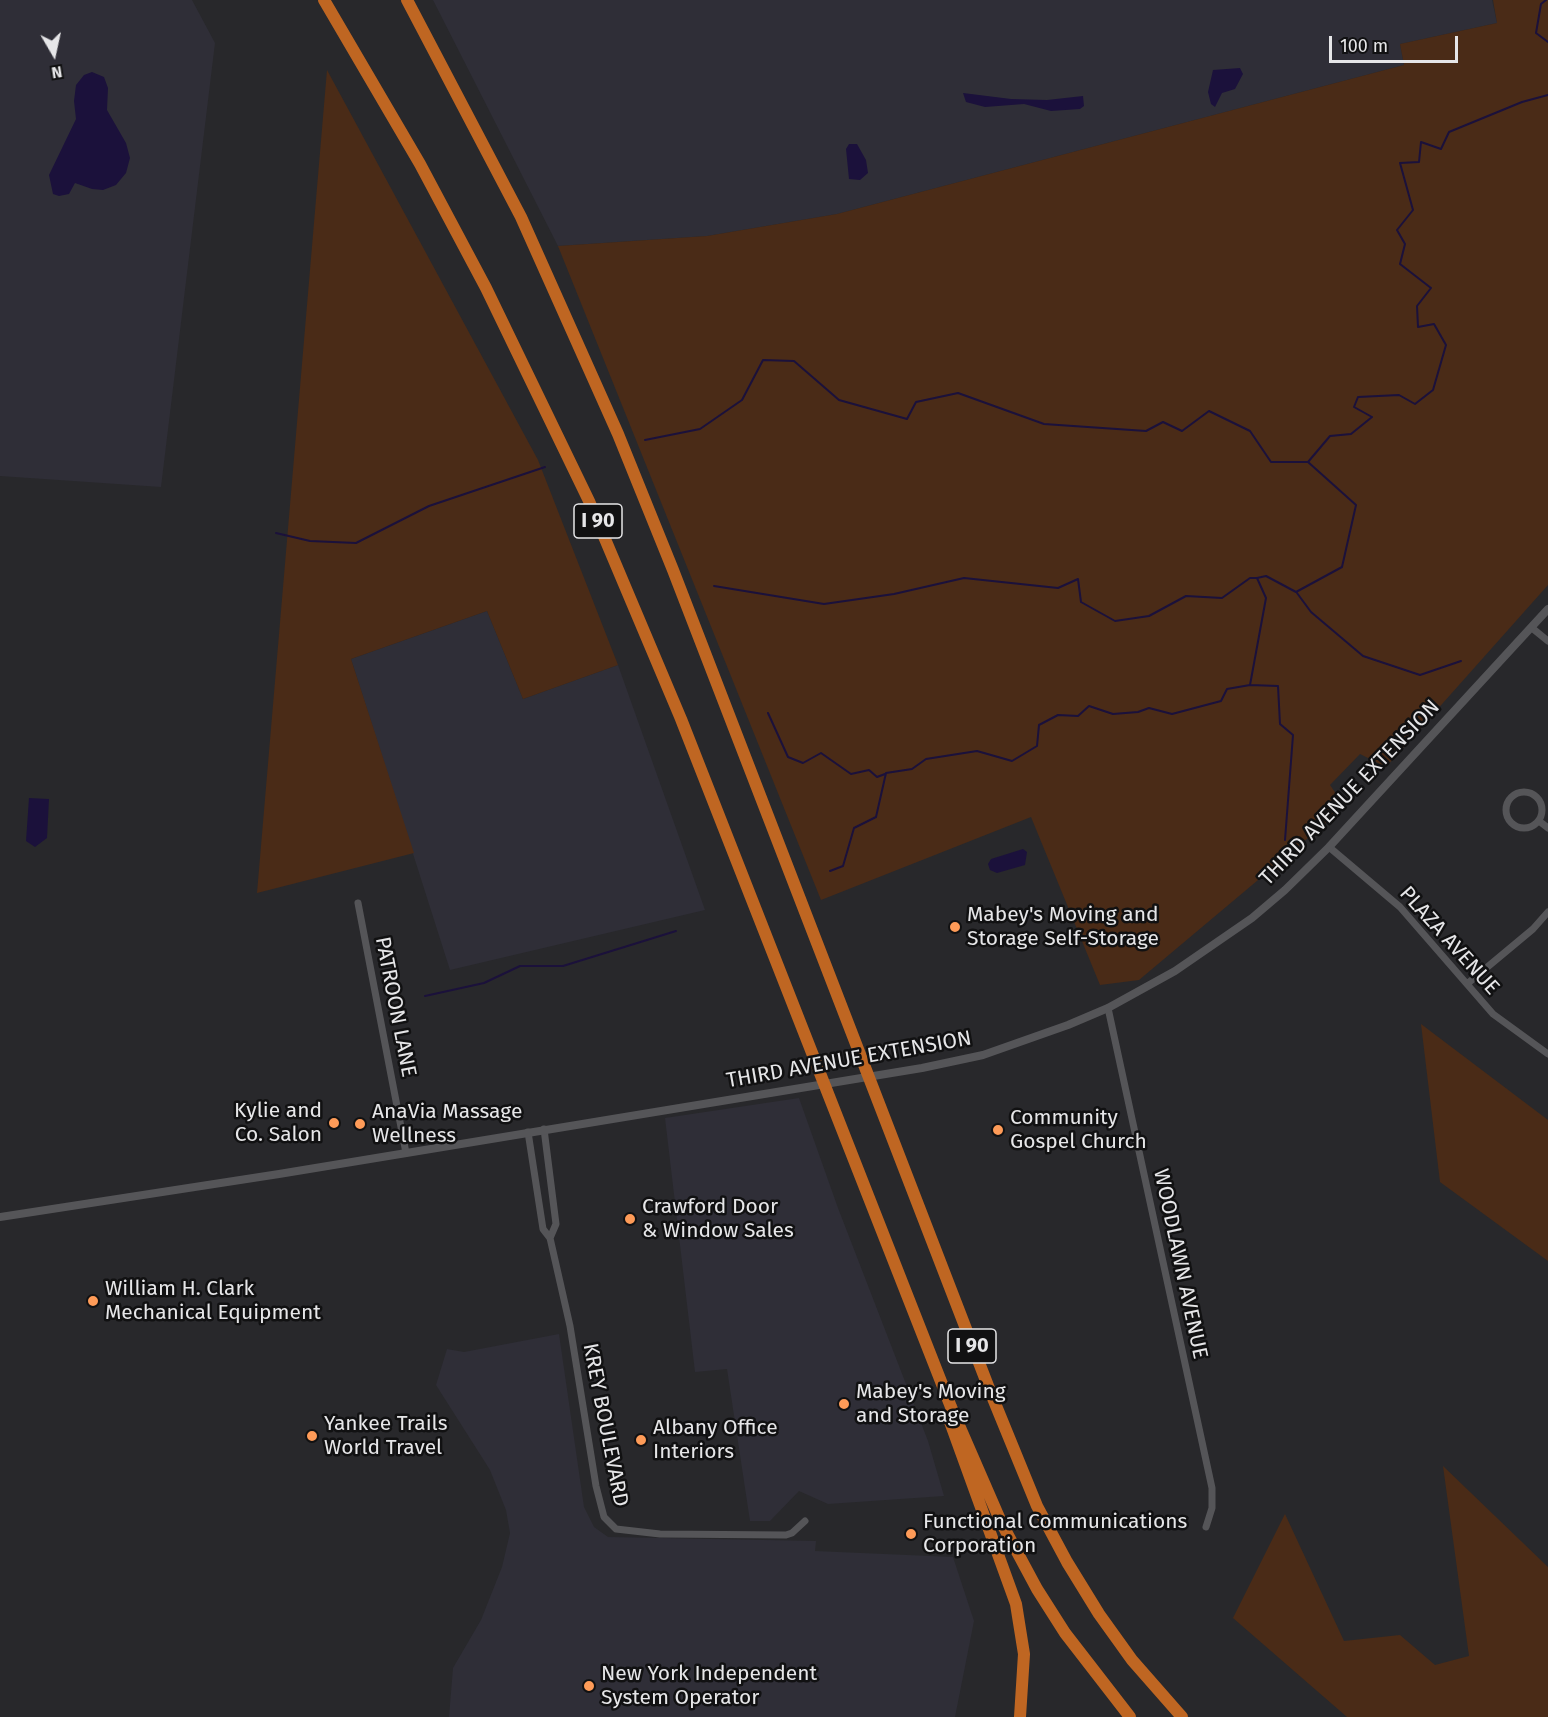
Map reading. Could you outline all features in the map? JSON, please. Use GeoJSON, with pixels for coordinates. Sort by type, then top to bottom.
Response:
{"type":"FeatureCollection","features":[{"type":"Feature","properties":{"kind":"highway","name":"I 90"},"geometry":{"type":"LineString","coordinates":[[324,0],[442,206],[508,330],[570,459],[663,675],[934,1363],[988,1493],[1031,1578],[1083,1659],[1130,1717]]}},
{"type":"Feature","properties":{"kind":"highway","name":"I 90"},"geometry":{"type":"LineString","coordinates":[[407,0],[521,217],[613,423],[674,570],[1003,1424],[1037,1506],[1067,1562],[1099,1614],[1132,1660],[1182,1717]]}},
{"type":"Feature","properties":{"kind":"highway"},"geometry":{"type":"LineString","coordinates":[[934,1363],[951,1427],[1016,1604],[1024,1654],[1020,1717]]}},
{"type":"Feature","properties":{"kind":"street","name":"THIRD AVENUE EXTENSION"},"geometry":{"type":"LineString","coordinates":[[0,1217],[921,1068],[983,1055],[1023,1042],[1108,1008],[1175,971],[1252,918],[1329,847],[1548,609]]}},
{"type":"Feature","properties":{"kind":"street"},"geometry":{"type":"LineString","coordinates":[[1532,628],[1548,641]]}},
{"type":"Feature","properties":{"kind":"street"},"geometry":{"type":"LineString","coordinates":[[1517,792],[1534,794],[1541,804],[1539,821],[1522,828],[1511,823],[1505,812],[1508,800],[1517,792]]}},
{"type":"Feature","properties":{"kind":"street"},"geometry":{"type":"LineString","coordinates":[[1539,821],[1548,828]]}},
{"type":"Feature","properties":{"kind":"street","name":"PLAZA AVENUE"},"geometry":{"type":"LineString","coordinates":[[1329,847],[1400,907],[1493,1014],[1548,1054]]}},
{"type":"Feature","properties":{"kind":"street","name":"PATROON LANE"},"geometry":{"type":"LineString","coordinates":[[358,903],[406,1153]]}},
{"type":"Feature","properties":{"kind":"street"},"geometry":{"type":"LineString","coordinates":[[1467,984],[1533,929],[1548,912]]}},
{"type":"Feature","properties":{"kind":"street","name":"WOODLAWN AVENUE"},"geometry":{"type":"LineString","coordinates":[[1108,1008],[1212,1488],[1212,1508],[1206,1527]]}},
{"type":"Feature","properties":{"kind":"street","name":"KREY BOULEVARD"},"geometry":{"type":"LineString","coordinates":[[544,1129],[556,1224],[550,1238]]}},
{"type":"Feature","properties":{"kind":"street","name":"KREY BOULEVARD"},"geometry":{"type":"LineString","coordinates":[[528,1132],[543,1229],[550,1238],[570,1326],[600,1510],[610,1524],[627,1531],[660,1534],[786,1535],[792,1533],[806,1521]]}},
{"type":"Feature","properties":{"kind":"shaded area"},"geometry":{"type":"Polygon","coordinates":[[[0,0],[192,0],[215,43],[161,487],[0,476],[0,0]]]}},
{"type":"Feature","properties":{"kind":"shaded area"},"geometry":{"type":"Polygon","coordinates":[[[433,0],[1492,0],[1497,23],[1400,44],[1404,65],[837,214],[707,236],[558,246],[433,0]]]}},
{"type":"Feature","properties":{"kind":"shaded area"},"geometry":{"type":"Polygon","coordinates":[[[1493,0],[1548,0],[1548,585],[1386,767],[1360,754],[1330,785],[1345,807],[1139,980],[1100,985],[1031,817],[821,900],[558,246],[707,236],[837,214],[1404,65],[1400,44],[1497,23],[1493,0]]]}},
{"type":"Feature","properties":{"kind":"shaded area"},"geometry":{"type":"Polygon","coordinates":[[[1240,68],[1243,74],[1235,89],[1222,93],[1215,107],[1211,104],[1208,92],[1213,70],[1240,68]]]}},
{"type":"Feature","properties":{"kind":"shaded area"},"geometry":{"type":"Polygon","coordinates":[[[327,70],[538,460],[618,665],[523,699],[487,611],[351,659],[414,853],[257,893],[327,70]]]}},
{"type":"Feature","properties":{"kind":"shaded area"},"geometry":{"type":"Polygon","coordinates":[[[92,72],[104,77],[108,88],[107,110],[126,143],[130,158],[126,173],[116,185],[103,190],[75,183],[69,194],[59,196],[53,194],[49,175],[76,119],[74,101],[76,85],[84,75],[92,72]]]}},
{"type":"Feature","properties":{"kind":"shaded area"},"geometry":{"type":"Polygon","coordinates":[[[963,93],[1011,99],[1047,100],[1083,96],[1084,106],[1080,109],[1051,111],[1024,104],[985,107],[966,102],[963,93]]]}},
{"type":"Feature","properties":{"kind":"shaded area"},"geometry":{"type":"Polygon","coordinates":[[[849,144],[857,144],[866,160],[868,173],[860,180],[849,179],[846,149],[849,144]]]}},
{"type":"Feature","properties":{"kind":"shaded area"},"geometry":{"type":"Polygon","coordinates":[[[487,611],[523,699],[618,665],[705,910],[450,970],[351,659],[487,611]]]}},
{"type":"Feature","properties":{"kind":"shaded area"},"geometry":{"type":"Polygon","coordinates":[[[29,798],[49,799],[47,838],[35,847],[26,841],[29,798]]]}},
{"type":"Feature","properties":{"kind":"shaded area"},"geometry":{"type":"Polygon","coordinates":[[[1023,849],[1027,852],[1025,865],[997,873],[990,870],[988,864],[991,859],[1023,849]]]}},
{"type":"Feature","properties":{"kind":"shaded area"},"geometry":{"type":"Polygon","coordinates":[[[1421,1024],[1548,1120],[1548,1261],[1440,1182],[1421,1024]]]}},
{"type":"Feature","properties":{"kind":"shaded area","name":"Mabey's Moving and Storage"},"geometry":{"type":"Polygon","coordinates":[[[799,1098],[838,1208],[928,1441],[944,1496],[828,1504],[799,1491],[770,1521],[750,1521],[727,1369],[695,1372],[665,1118],[799,1098]]]}},
{"type":"Feature","properties":{"kind":"shaded area","name":"New York Independent System Operator"},"geometry":{"type":"Polygon","coordinates":[[[559,1334],[584,1507],[594,1527],[608,1537],[816,1541],[815,1551],[953,1557],[974,1621],[955,1717],[449,1717],[453,1668],[481,1620],[502,1567],[510,1533],[506,1510],[490,1470],[436,1385],[447,1349],[464,1352],[559,1334]]]}},
{"type":"Feature","properties":{"kind":"shaded area"},"geometry":{"type":"Polygon","coordinates":[[[1443,1466],[1548,1567],[1548,1717],[1347,1717],[1233,1618],[1285,1514],[1344,1641],[1400,1635],[1435,1665],[1469,1656],[1443,1466]]]}},
{"type":"Feature","properties":{"kind":"waterway"},"geometry":{"type":"LineString","coordinates":[[1546,0],[1541,4],[1536,33],[1548,42]]}},
{"type":"Feature","properties":{"kind":"waterway"},"geometry":{"type":"LineString","coordinates":[[830,871],[843,866],[854,828],[876,817],[886,773],[912,769],[926,759],[977,751],[1012,761],[1037,746],[1039,725],[1058,715],[1078,716],[1089,706],[1113,714],[1138,712],[1149,708],[1172,714],[1221,701],[1227,689],[1250,685],[1266,598],[1257,578],[1266,576],[1296,592],[1342,567],[1356,505],[1308,462],[1330,436],[1351,434],[1372,417],[1354,407],[1358,397],[1399,395],[1415,404],[1433,390],[1446,345],[1434,324],[1418,327],[1417,306],[1431,288],[1400,264],[1405,244],[1397,230],[1413,210],[1400,163],[1419,162],[1421,142],[1441,149],[1449,132],[1522,102],[1548,95]]}},
{"type":"Feature","properties":{"kind":"waterway"},"geometry":{"type":"LineString","coordinates":[[645,440],[700,429],[742,400],[763,360],[794,361],[839,400],[907,419],[916,402],[958,393],[1044,424],[1146,431],[1163,422],[1182,431],[1209,411],[1250,431],[1271,462],[1307,462]]}},
{"type":"Feature","properties":{"kind":"waterway"},"geometry":{"type":"LineString","coordinates":[[276,533],[310,541],[356,543],[429,506],[545,467]]}},
{"type":"Feature","properties":{"kind":"waterway"},"geometry":{"type":"LineString","coordinates":[[714,586],[824,604],[894,594],[964,578],[1058,588],[1078,579],[1081,602],[1115,621],[1149,616],[1186,596],[1222,598],[1250,578],[1257,578]]}},
{"type":"Feature","properties":{"kind":"waterway"},"geometry":{"type":"LineString","coordinates":[[1297,593],[1311,612],[1363,656],[1420,675],[1461,661]]}},
{"type":"Feature","properties":{"kind":"waterway"},"geometry":{"type":"LineString","coordinates":[[1250,685],[1278,686],[1280,724],[1293,735],[1285,840]]}},
{"type":"Feature","properties":{"kind":"waterway"},"geometry":{"type":"LineString","coordinates":[[768,713],[788,757],[803,763],[821,753],[851,774],[869,770],[877,777],[885,774]]}},
{"type":"Feature","properties":{"kind":"waterway"},"geometry":{"type":"LineString","coordinates":[[425,996],[484,983],[520,966],[563,966],[676,931]]}},
{"type":"Feature","properties":{"kind":"place","name":"Mabey's Moving and Storage Self-Storage"},"geometry":{"type":"Point","coordinates":[955,927]}},
{"type":"Feature","properties":{"kind":"place","name":"Kylie and Co. Salon"},"geometry":{"type":"Point","coordinates":[334,1123]}},
{"type":"Feature","properties":{"kind":"place","name":"AnaVia Massage Wellness"},"geometry":{"type":"Point","coordinates":[360,1124]}},
{"type":"Feature","properties":{"kind":"place","name":"Community Gospel Church"},"geometry":{"type":"Point","coordinates":[998,1130]}},
{"type":"Feature","properties":{"kind":"place","name":"Crawford Door & Window Sales"},"geometry":{"type":"Point","coordinates":[630,1219]}},
{"type":"Feature","properties":{"kind":"place","name":"William H. Clark Mechanical Equipment"},"geometry":{"type":"Point","coordinates":[93,1301]}},
{"type":"Feature","properties":{"kind":"place","name":"Mabey's Moving and Storage"},"geometry":{"type":"Point","coordinates":[844,1404]}},
{"type":"Feature","properties":{"kind":"place","name":"Yankee Trails World Travel"},"geometry":{"type":"Point","coordinates":[312,1436]}},
{"type":"Feature","properties":{"kind":"place","name":"Albany Office Interiors"},"geometry":{"type":"Point","coordinates":[641,1440]}},
{"type":"Feature","properties":{"kind":"place","name":"Functional Communications Corporation"},"geometry":{"type":"Point","coordinates":[911,1534]}},
{"type":"Feature","properties":{"kind":"place","name":"New York Independent System Operator"},"geometry":{"type":"Point","coordinates":[589,1686]}}]}
